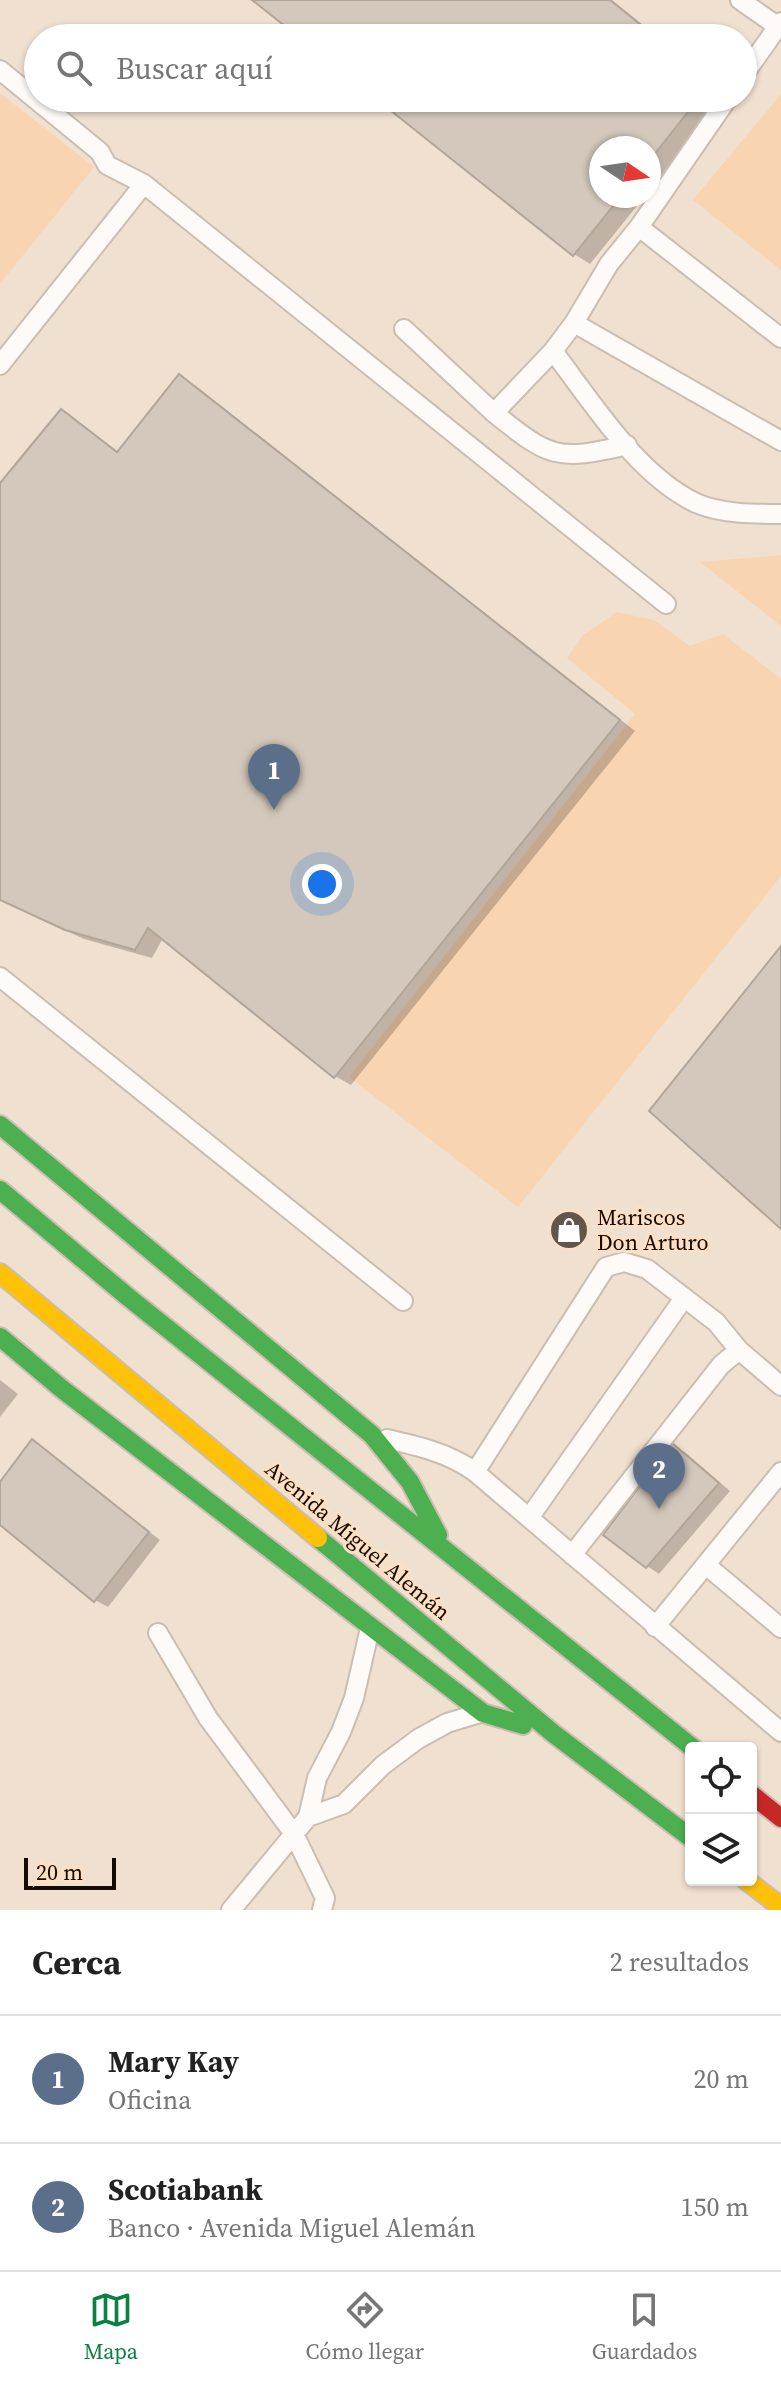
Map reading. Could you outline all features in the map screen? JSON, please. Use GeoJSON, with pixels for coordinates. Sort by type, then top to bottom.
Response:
{"type":"FeatureCollection","features":[{"type":"Feature","properties":{"kind":"highway"},"geometry":{"type":"LineString","coordinates":[[0,1125],[372,1435],[388,1451],[425,1505],[446,1551]]}},
{"type":"Feature","properties":{"kind":"highway","name":"Avenida Miguel Alemán"},"geometry":{"type":"LineString","coordinates":[[0,1190],[128,1297],[685,1742]]}},
{"type":"Feature","properties":{"kind":"highway","name":"Avenida Miguel Alemán"},"geometry":{"type":"LineString","coordinates":[[0,1273],[554,1734],[685,1833]]}},
{"type":"Feature","properties":{"kind":"highway"},"geometry":{"type":"LineString","coordinates":[[0,1337],[62,1389],[483,1713],[554,1734]]}},
{"type":"Feature","properties":{"kind":"highway"},"geometry":{"type":"LineString","coordinates":[[757,1799],[781,1818]]}},
{"type":"Feature","properties":{"kind":"highway"},"geometry":{"type":"LineString","coordinates":[[754,1886],[781,1907]]}},
{"type":"Feature","properties":{"kind":"lane"},"geometry":{"type":"LineString","coordinates":[[740,0],[779,24],[757,56]]}},
{"type":"Feature","properties":{"kind":"lane"},"geometry":{"type":"LineString","coordinates":[[0,70],[24,90]]}},
{"type":"Feature","properties":{"kind":"lane"},"geometry":{"type":"LineString","coordinates":[[51,112],[100,152],[107,165],[144,184],[666,604]]}},
{"type":"Feature","properties":{"kind":"lane"},"geometry":{"type":"LineString","coordinates":[[494,413],[553,351],[574,323],[609,264],[639,227],[718,112]]}},
{"type":"Feature","properties":{"kind":"lane"},"geometry":{"type":"LineString","coordinates":[[0,365],[144,184]]}},
{"type":"Feature","properties":{"kind":"lane"},"geometry":{"type":"LineString","coordinates":[[639,227],[781,338]]}},
{"type":"Feature","properties":{"kind":"lane"},"geometry":{"type":"LineString","coordinates":[[574,323],[781,441]]}},
{"type":"Feature","properties":{"kind":"lane"},"geometry":{"type":"LineString","coordinates":[[404,329],[494,413],[535,445],[556,454],[594,453],[627,445]]}},
{"type":"Feature","properties":{"kind":"lane"},"geometry":{"type":"LineString","coordinates":[[553,351],[655,476],[697,503],[745,514],[781,514]]}},
{"type":"Feature","properties":{"kind":"lane"},"geometry":{"type":"LineString","coordinates":[[0,977],[403,1301]]}},
{"type":"Feature","properties":{"kind":"lane"},"geometry":{"type":"LineString","coordinates":[[475,1472],[606,1267],[624,1262],[647,1269],[716,1322],[739,1350],[781,1386]]}},
{"type":"Feature","properties":{"kind":"lane"},"geometry":{"type":"LineString","coordinates":[[529,1518],[684,1298]]}},
{"type":"Feature","properties":{"kind":"lane"},"geometry":{"type":"LineString","coordinates":[[572,1555],[721,1365],[739,1350]]}},
{"type":"Feature","properties":{"kind":"lane"},"geometry":{"type":"LineString","coordinates":[[372,1435],[425,1448],[458,1460],[475,1472],[781,1732]]}},
{"type":"Feature","properties":{"kind":"lane"},"geometry":{"type":"LineString","coordinates":[[655,1627],[781,1472]]}},
{"type":"Feature","properties":{"kind":"lane"},"geometry":{"type":"LineString","coordinates":[[706,1565],[781,1628]]}},
{"type":"Feature","properties":{"kind":"lane"},"geometry":{"type":"LineString","coordinates":[[231,1910],[308,1817],[317,1778],[341,1732],[354,1698],[370,1628]]}},
{"type":"Feature","properties":{"kind":"lane"},"geometry":{"type":"LineString","coordinates":[[158,1633],[208,1718],[294,1834],[325,1898],[322,1910]]}},
{"type":"Feature","properties":{"kind":"lane"},"geometry":{"type":"LineString","coordinates":[[308,1817],[344,1804],[383,1765],[418,1739],[464,1716],[483,1713]]}},
{"type":"Feature","properties":{"kind":"shaded area"},"geometry":{"type":"Polygon","coordinates":[[[0,93],[94,167],[0,284],[0,93]]]}},
{"type":"Feature","properties":{"kind":"shaded area"},"geometry":{"type":"Polygon","coordinates":[[[781,94],[781,270],[693,200],[781,94]]]}},
{"type":"Feature","properties":{"kind":"shaded area"},"geometry":{"type":"Polygon","coordinates":[[[781,555],[781,626],[700,562],[781,555]]]}},
{"type":"Feature","properties":{"kind":"shaded area"},"geometry":{"type":"Polygon","coordinates":[[[617,612],[654,620],[690,646],[723,634],[781,679],[781,876],[518,1207],[349,1077],[635,714],[567,658],[583,635],[617,612]]]}},
{"type":"Feature","properties":{"kind":"building"},"geometry":{"type":"Polygon","coordinates":[[[252,0],[610,0],[640,24],[282,24],[252,0]]]}},
{"type":"Feature","properties":{"kind":"building"},"geometry":{"type":"Polygon","coordinates":[[[393,112],[688,112],[661,146],[661,136],[589,136],[589,208],[611,208],[573,256],[393,112]]]}},
{"type":"Feature","properties":{"kind":"building"},"geometry":{"type":"Polygon","coordinates":[[[179,374],[620,720],[334,1078],[148,928],[135,950],[65,930],[0,900],[0,483],[61,409],[117,452],[179,374]]]}},
{"type":"Feature","properties":{"kind":"building"},"geometry":{"type":"Polygon","coordinates":[[[781,946],[781,1229],[649,1111],[781,946]]]}},
{"type":"Feature","properties":{"kind":"building"},"geometry":{"type":"Polygon","coordinates":[[[32,1439],[149,1532],[94,1602],[0,1525],[0,1482],[32,1439]]]}},
{"type":"Feature","properties":{"kind":"building"},"geometry":{"type":"Polygon","coordinates":[[[672,1443],[719,1483],[646,1568],[603,1535],[672,1443]]]}},
{"type":"Feature","properties":{"kind":"traffic: fast"},"geometry":{"type":"LineString","coordinates":[[0,1125],[372,1435],[410,1482],[438,1535]]}},
{"type":"Feature","properties":{"kind":"traffic: fast"},"geometry":{"type":"LineString","coordinates":[[0,1190],[128,1297],[685,1742]]}},
{"type":"Feature","properties":{"kind":"traffic: fast"},"geometry":{"type":"LineString","coordinates":[[0,1337],[62,1389],[483,1713],[523,1725]]}},
{"type":"Feature","properties":{"kind":"traffic: fast"},"geometry":{"type":"LineString","coordinates":[[318,1538],[554,1734],[685,1833]]}},
{"type":"Feature","properties":{"kind":"traffic: slow"},"geometry":{"type":"LineString","coordinates":[[0,1273],[318,1538]]}},
{"type":"Feature","properties":{"kind":"traffic: slow"},"geometry":{"type":"LineString","coordinates":[[754,1886],[781,1907]]}},
{"type":"Feature","properties":{"kind":"traffic: jam"},"geometry":{"type":"LineString","coordinates":[[757,1799],[781,1818]]}},
{"type":"Feature","properties":{"kind":"place","name":"Mary Kay"},"geometry":{"type":"Point","coordinates":[274,810]}},
{"type":"Feature","properties":{"kind":"place","name":"Mariscos Don Arturo"},"geometry":{"type":"Point","coordinates":[569,1230]}},
{"type":"Feature","properties":{"kind":"place","name":"Scotiabank"},"geometry":{"type":"Point","coordinates":[659,1509]}}]}
